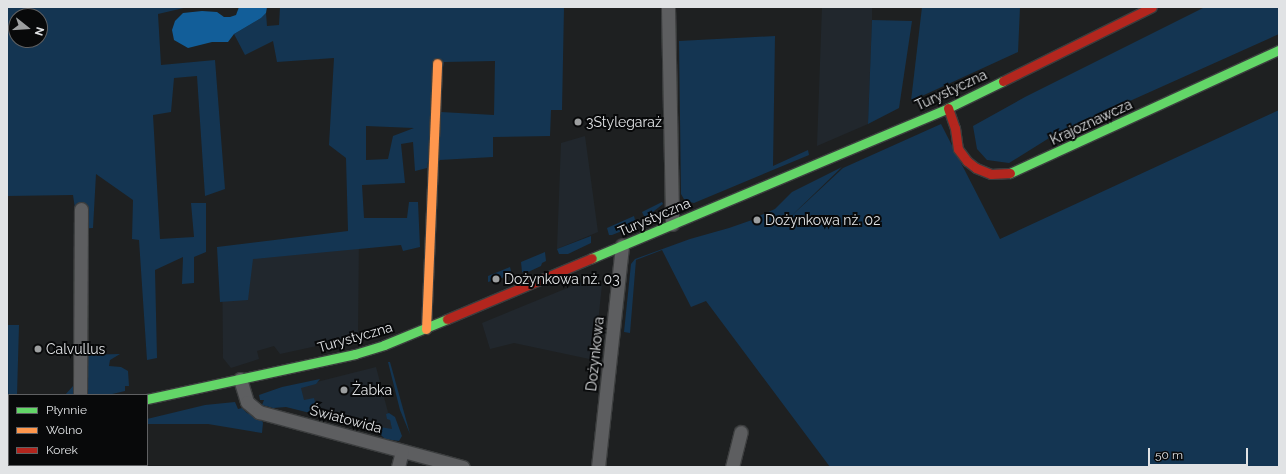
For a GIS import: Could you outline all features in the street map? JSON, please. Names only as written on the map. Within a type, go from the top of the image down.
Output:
[{"type":"main road","name":"Turystyczna","points":[[148,399],[355,354],[426,329],[948,108],[1152,7]]},
{"type":"main road","name":"Krajoznawcza","points":[[948,108],[955,128],[958,148],[967,162],[986,172],[996,174],[1010,173],[1279,50]]},
{"type":"main road","points":[[426,329],[437,63]]},
{"type":"street","points":[[668,7],[672,224]]},
{"type":"street","points":[[80,394],[81,209]]},
{"type":"street","name":"Dożynkowa","points":[[598,467],[622,245]]},
{"type":"street","name":"Światowida","points":[[240,379],[247,402],[259,412],[463,467]]},
{"type":"street","points":[[732,467],[741,432]]},
{"type":"street","points":[[398,467],[402,451]]},
{"type":"shaded area","points":[[7,7],[188,7],[158,14],[161,65],[215,60],[225,189],[205,196],[197,76],[174,78],[171,112],[153,115],[160,239],[194,237],[191,203],[206,203],[206,252],[194,257],[194,283],[182,284],[183,257],[155,270],[157,358],[147,360],[139,240],[132,239],[133,200],[96,174],[93,228],[78,229],[73,195],[7,196]]},
{"type":"shaded area","points":[[280,7],[564,7],[562,110],[551,110],[550,136],[493,137],[493,157],[439,160],[441,112],[494,115],[495,61],[444,62],[427,168],[415,171],[413,142],[401,144],[405,183],[362,185],[364,218],[407,218],[409,202],[418,202],[420,247],[403,251],[401,245],[253,259],[248,300],[220,302],[217,247],[348,231],[346,158],[329,145],[334,58],[277,62],[273,41],[245,55],[234,34],[261,18],[266,13],[267,26],[279,25]],"holes":[[[366,126],[414,128],[393,136],[388,159],[366,160]]]},
{"type":"shaded area","points":[[822,7],[872,7],[872,20],[868,124],[817,146]]},
{"type":"shaded area","points":[[922,7],[1020,7],[1018,52],[911,101]]},
{"type":"shaded area","points":[[1205,7],[1279,7],[1279,34],[1054,135],[1009,163],[987,160],[977,149],[973,126],[1025,97]]},
{"type":"shaded area","points":[[872,20],[912,21],[899,108],[868,124]]},
{"type":"shaded area","points":[[775,36],[773,166],[808,150],[809,155],[694,203],[685,201],[681,194],[679,41]]},
{"type":"shaded area","points":[[1279,110],[1279,467],[830,467],[706,301],[691,307],[662,250],[636,260],[630,333],[624,332],[631,264],[635,259],[690,239],[752,220],[753,223],[761,220],[759,216],[775,209],[792,192],[842,167],[786,221],[843,168],[941,124],[1000,239]]},
{"type":"shaded area","points":[[585,136],[598,232],[557,249],[561,143]]},
{"type":"shaded area","points":[[662,202],[663,204],[645,218],[642,212]]},
{"type":"shaded area","points":[[634,216],[636,224],[632,227],[609,235],[607,228]]},
{"type":"shaded area","points":[[359,235],[358,337],[280,354],[274,346],[257,351],[259,359],[231,368],[223,358],[222,247]]},
{"type":"shaded area","points":[[591,236],[591,243],[568,254],[559,254],[557,249]]},
{"type":"shaded area","points":[[545,252],[546,261],[542,263],[541,266],[526,273],[522,272],[521,262]]},
{"type":"shaded area","points":[[510,267],[512,275],[488,282],[488,276]]},
{"type":"shaded area","points":[[582,282],[602,285],[594,360],[514,343],[490,349],[482,323]]},
{"type":"shaded area","points":[[73,324],[76,325],[77,394],[66,394],[73,386]]},
{"type":"shaded area","points":[[7,325],[19,325],[17,394],[8,394],[7,413]]},
{"type":"shaded area","points":[[120,354],[110,360],[109,366],[121,367],[128,371],[129,386],[125,386],[125,391],[112,394],[83,394],[84,355]]},
{"type":"shaded area","points":[[388,362],[390,362],[410,434],[400,410]]},
{"type":"shaded area","points":[[376,367],[393,431],[261,396]]},
{"type":"shaded area","points":[[320,379],[316,384],[301,388],[304,400],[314,398],[318,415],[286,407],[273,408],[262,405],[264,400],[260,400],[259,395],[282,387]]},
{"type":"shaded area","points":[[235,402],[238,409],[242,408],[247,413],[261,418],[263,423],[262,433],[208,424],[148,424],[148,419],[205,405]]},
{"type":"shaded area","points":[[389,413],[395,417],[402,436],[399,441],[385,439],[380,434],[380,427],[392,429],[390,420],[387,419],[386,414]]},
{"type":"water","points":[[239,7],[267,7],[266,13],[261,18],[234,34],[228,42],[212,42],[188,48],[174,40],[172,30],[175,21],[183,13],[202,11],[217,12],[224,17],[230,17],[236,15]]},
{"type":"traffic: fast","points":[[1010,173],[1279,50]]},
{"type":"traffic: fast","points":[[592,258],[948,108],[1003,81]]},
{"type":"traffic: fast","points":[[148,399],[355,354],[384,345],[447,319]]},
{"type":"traffic: slow","points":[[426,329],[437,63]]},
{"type":"traffic: jam","points":[[1003,81],[1152,7]]},
{"type":"traffic: jam","points":[[948,108],[955,128],[958,149],[967,161],[976,168],[991,174],[1010,173]]},
{"type":"traffic: jam","points":[[447,319],[592,258]]},
{"type":"place","name":"3Stylegaraż","points":[[578,122]]},
{"type":"place","name":"Dożynkowa nż. 02","points":[[757,220]]},
{"type":"place","name":"Dożynkowa nż. 03","points":[[496,279]]},
{"type":"place","name":"Calvullus","points":[[38,349]]},
{"type":"place","name":"Żabka","points":[[344,390]]}]
